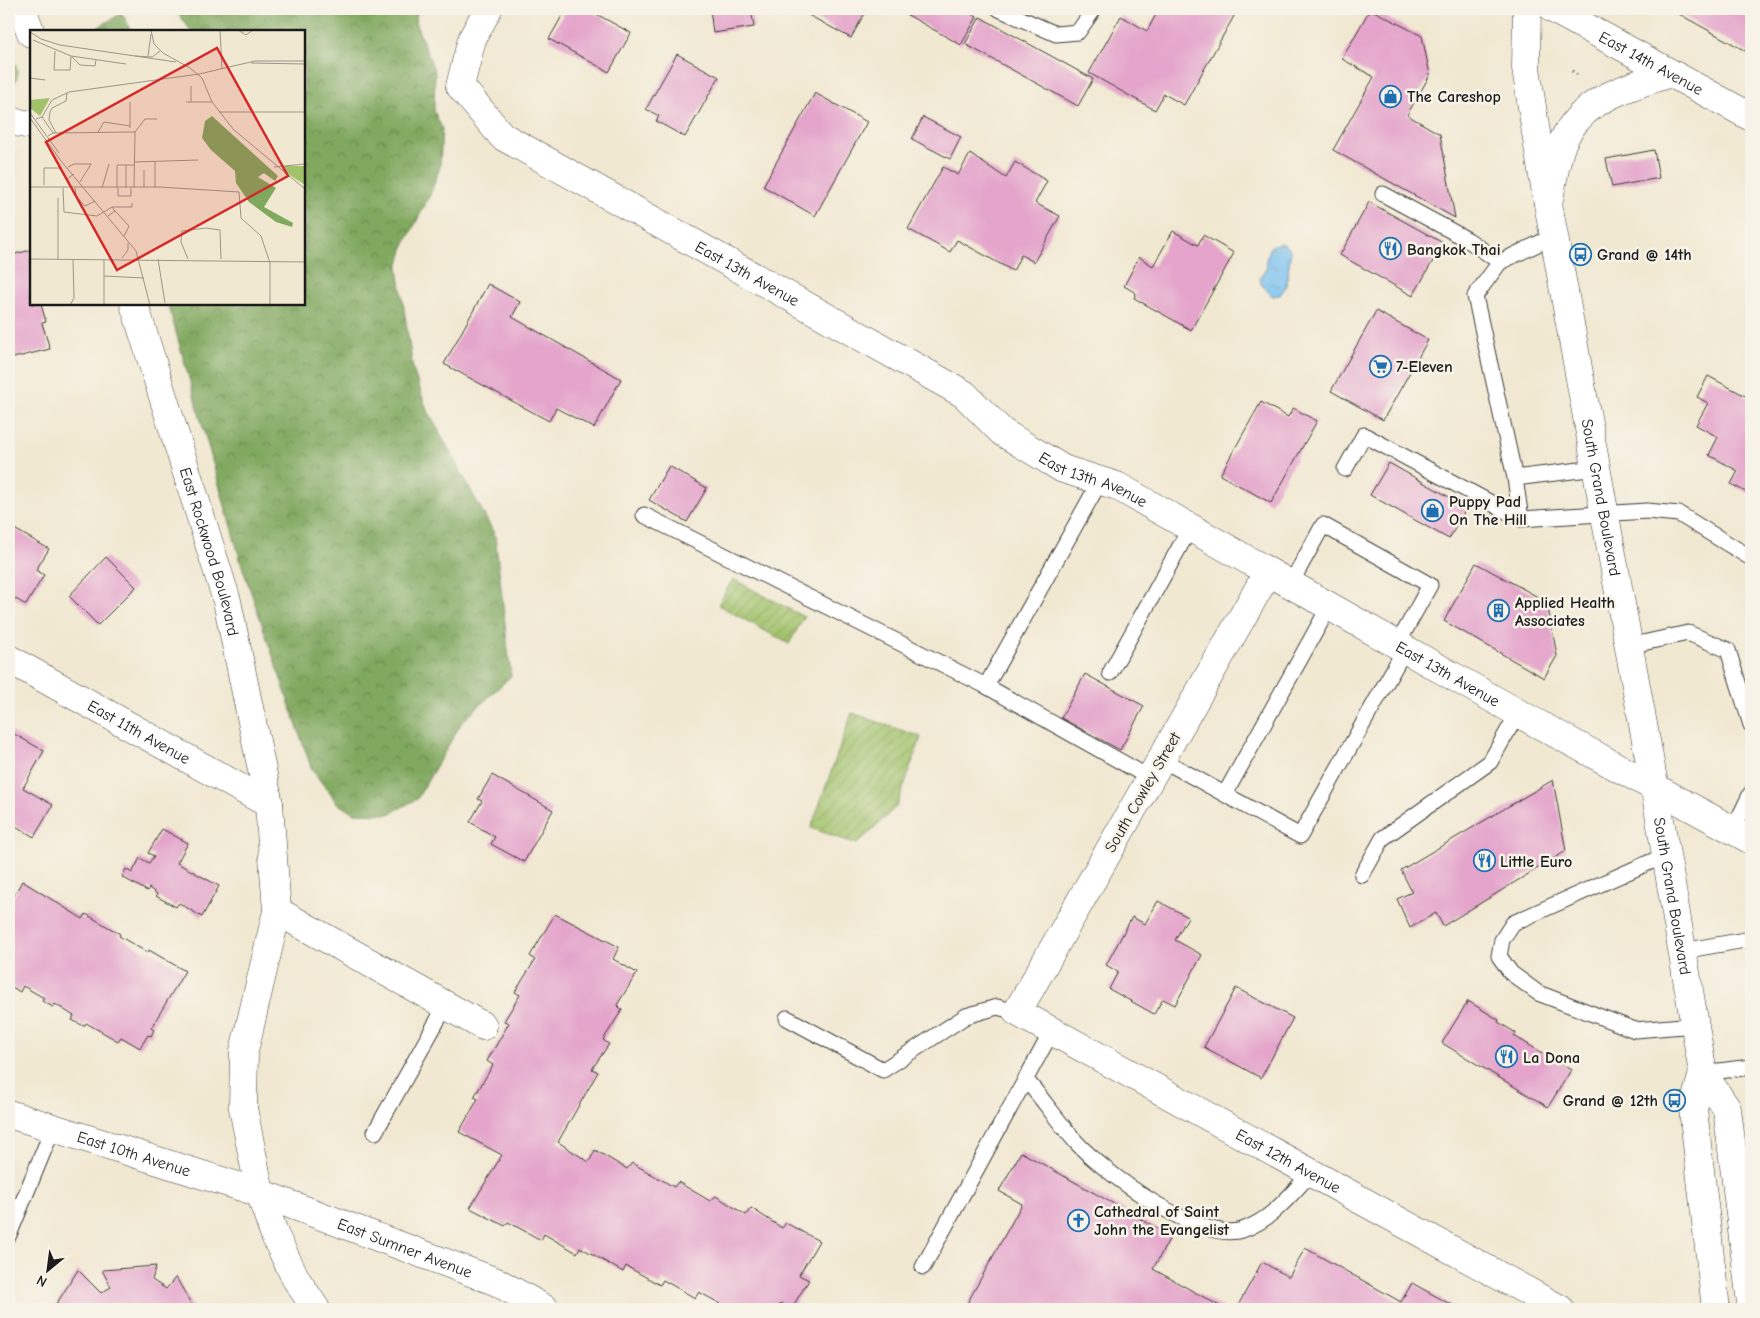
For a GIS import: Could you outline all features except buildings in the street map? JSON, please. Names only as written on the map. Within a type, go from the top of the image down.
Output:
[{"type":"street","points":[[22,9],[30,30]]},
{"type":"street","name":"East 13th Avenue","points":[[488,9],[472,39],[460,86],[502,136],[964,394],[1002,432],[1063,469],[1117,486],[1655,790],[1742,835]]},
{"type":"street","name":"South Grand Boulevard","points":[[1527,9],[1526,68],[1548,203],[1655,790],[1703,1073],[1727,1109],[1751,1303]]},
{"type":"street","name":"East 14th Avenue","points":[[1553,9],[1751,117]]},
{"type":"street","points":[[1548,203],[1564,139],[1580,114],[1604,97],[1670,73]]},
{"type":"street","points":[[9,122],[30,125]]},
{"type":"street","name":"East Rockwood Boulevard","points":[[134,305],[227,601],[269,804],[277,911],[244,1052],[242,1079],[250,1148],[260,1193]]},
{"type":"street","name":"South Cowley Street","points":[[1017,1012],[1156,768],[1279,579]]},
{"type":"street","name":"East 11th Avenue","points":[[9,659],[269,804]]},
{"type":"street","points":[[277,911],[483,1026]]},
{"type":"street","name":"East 12th Avenue","points":[[1017,1012],[1560,1309]]},
{"type":"street","name":"South Grand Boulevard","points":[[1703,1073],[1693,1109],[1716,1309]]},
{"type":"street","name":"East 10th Avenue","points":[[9,1114],[260,1193]]},
{"type":"street","points":[[260,1193],[276,1236],[292,1270],[316,1309]]},
{"type":"street","name":"East Sumner Avenue","points":[[260,1193],[497,1282],[545,1309]]},
{"type":"lane","points":[[999,9],[1056,34],[1078,32],[1094,9]]},
{"type":"lane","points":[[1384,194],[1468,240],[1500,262]]},
{"type":"lane","points":[[1521,519],[1515,478],[1476,296],[1500,262],[1554,236]]},
{"type":"lane","points":[[1344,469],[1364,435],[1521,519],[1647,511],[1679,514],[1751,558]]},
{"type":"lane","points":[[1515,478],[1596,468]]},
{"type":"lane","points":[[986,686],[1100,481]]},
{"type":"lane","points":[[644,515],[986,686],[1156,768],[1225,794],[1300,836],[1401,647],[1430,586],[1323,525],[1279,579]]},
{"type":"lane","points":[[1110,672],[1190,528]]},
{"type":"lane","points":[[1225,794],[1329,607]]},
{"type":"lane","points":[[1628,646],[1688,633],[1728,650],[1751,725]]},
{"type":"lane","points":[[1362,875],[1383,838],[1490,762],[1518,713]]},
{"type":"lane","points":[[1742,835],[1751,793]]},
{"type":"lane","points":[[1666,855],[1513,923],[1502,940],[1499,956],[1512,973],[1538,993],[1635,1030],[1695,1024]]},
{"type":"lane","points":[[1682,951],[1751,939]]},
{"type":"lane","points":[[375,1132],[446,1005]]},
{"type":"lane","points":[[787,1018],[882,1070],[966,1016],[996,1007],[1017,1012]]},
{"type":"lane","points":[[922,1267],[1052,1031]]},
{"type":"lane","points":[[1703,1073],[1751,1067]]},
{"type":"lane","points":[[1026,1080],[1076,1142],[1113,1177],[1186,1220],[1216,1232],[1240,1231],[1266,1220],[1311,1173]]},
{"type":"lane","points":[[9,1235],[52,1128]]},
{"type":"green space","points":[[175,9],[418,9],[415,22],[435,72],[434,111],[442,128],[440,167],[430,195],[404,246],[398,268],[413,369],[426,407],[495,535],[511,676],[462,722],[417,799],[389,814],[355,813],[338,804],[312,770],[242,566],[168,305],[305,305],[305,30],[190,30]]},
{"type":"green space","points":[[122,13],[130,30],[94,30]]},
{"type":"green space","points":[[9,51],[16,65],[17,75],[14,83],[9,87]]},
{"type":"green space","points":[[733,579],[804,617],[789,644],[718,605]]},
{"type":"green space","points":[[852,713],[921,737],[897,806],[857,844],[811,828]]},
{"type":"water","points":[[1280,243],[1286,245],[1291,251],[1286,286],[1280,295],[1272,296],[1261,284],[1260,277],[1267,267],[1266,260],[1271,246]]},
{"type":"place","name":"The Careshop","points":[[1391,96]]},
{"type":"place","name":"Bangkok Thai","points":[[1391,249]]},
{"type":"place","name":"Grand @ 14th","points":[[1581,254]]},
{"type":"place","name":"7-Eleven","points":[[1380,366]]},
{"type":"place","name":"Puppy Pad On The Hill","points":[[1433,510]]},
{"type":"place","name":"Applied Health Associates","points":[[1499,611]]},
{"type":"place","name":"Little Euro","points":[[1484,861]]},
{"type":"place","name":"La Dona","points":[[1507,1057]]},
{"type":"place","name":"Grand @ 12th","points":[[1674,1100]]},
{"type":"place","name":"Cathedral of Saint John the Evangelist","points":[[1078,1220]]}]
